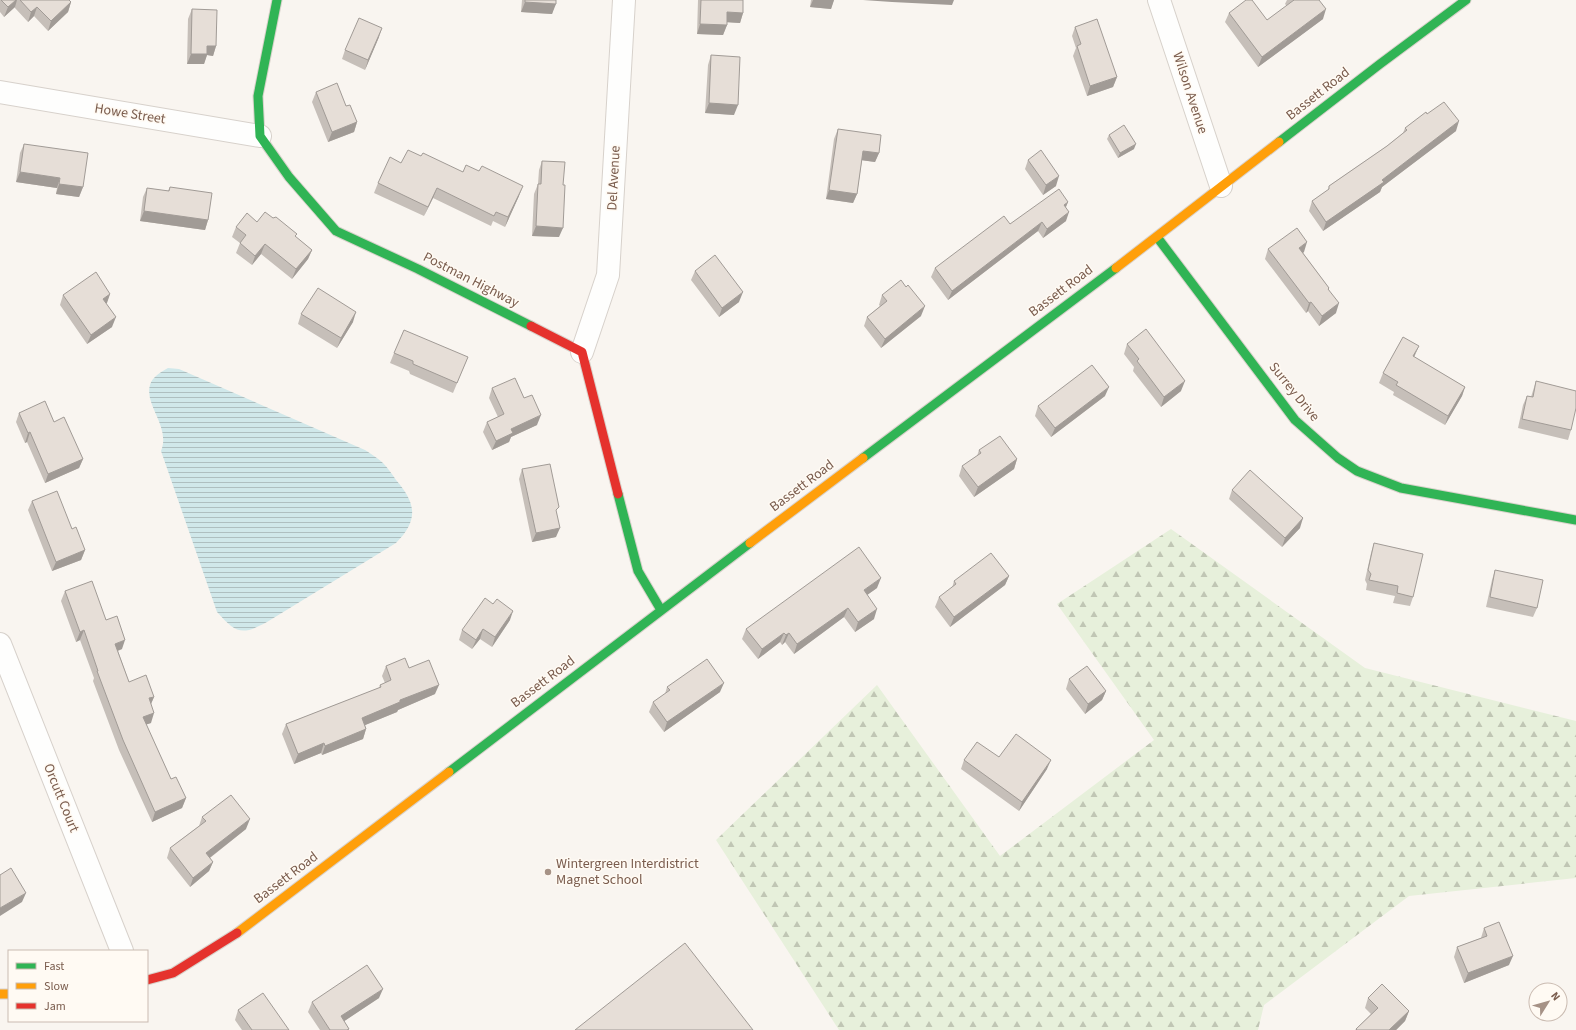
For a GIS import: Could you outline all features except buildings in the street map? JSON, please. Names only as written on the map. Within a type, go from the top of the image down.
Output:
[{"type":"street","points":[[260,136],[258,96],[277,0]]},
{"type":"street","name":"Del Avenue","points":[[582,352],[608,275],[624,0]]},
{"type":"street","name":"Wilson Avenue","points":[[1159,0],[1221,186]]},
{"type":"street","name":"Bassett Road","points":[[148,980],[173,973],[243,929],[661,610],[1157,237],[1221,186],[1466,0]]},
{"type":"street","name":"Howe Street","points":[[0,92],[260,136]]},
{"type":"street","name":"Postman Highway","points":[[260,136],[289,177],[336,231],[418,269],[582,352]]},
{"type":"street","name":"Surrey Drive","points":[[1157,237],[1295,420],[1338,458],[1364,474],[1401,488],[1576,520]]},
{"type":"street","points":[[582,352],[638,571],[661,610]]},
{"type":"street","name":"Orcutt Court","points":[[0,644],[122,950]]},
{"type":"green space","points":[[1171,529],[1365,668],[1576,721],[1576,878],[1409,896],[1264,1005],[1258,1030],[839,1030],[716,840],[877,685],[1000,856],[1154,740],[1057,604]]},
{"type":"water","points":[[168,368],[179,369],[365,450],[387,467],[408,496],[412,512],[409,527],[396,543],[267,622],[245,631],[234,628],[217,612],[161,451],[163,433],[149,393],[151,382],[157,375]]},
{"type":"traffic: fast","points":[[277,0],[258,96],[260,136],[289,177],[336,231],[418,269],[531,326]]},
{"type":"traffic: fast","points":[[1279,142],[1466,0]]},
{"type":"traffic: fast","points":[[1157,237],[1295,420],[1338,458],[1357,471],[1401,488],[1576,520]]},
{"type":"traffic: fast","points":[[863,458],[1116,268]]},
{"type":"traffic: fast","points":[[618,494],[638,571],[661,610]]},
{"type":"traffic: fast","points":[[449,772],[750,543]]},
{"type":"traffic: slow","points":[[1116,268],[1279,142]]},
{"type":"traffic: slow","points":[[750,543],[863,458]]},
{"type":"traffic: slow","points":[[237,933],[449,772]]},
{"type":"traffic: slow","points":[[0,994],[8,994]]},
{"type":"traffic: jam","points":[[531,326],[582,352],[618,494]]},
{"type":"traffic: jam","points":[[148,980],[173,973],[237,933]]},
{"type":"place","name":"Wintergreen Interdistrict Magnet School","points":[[548,872]]}]
